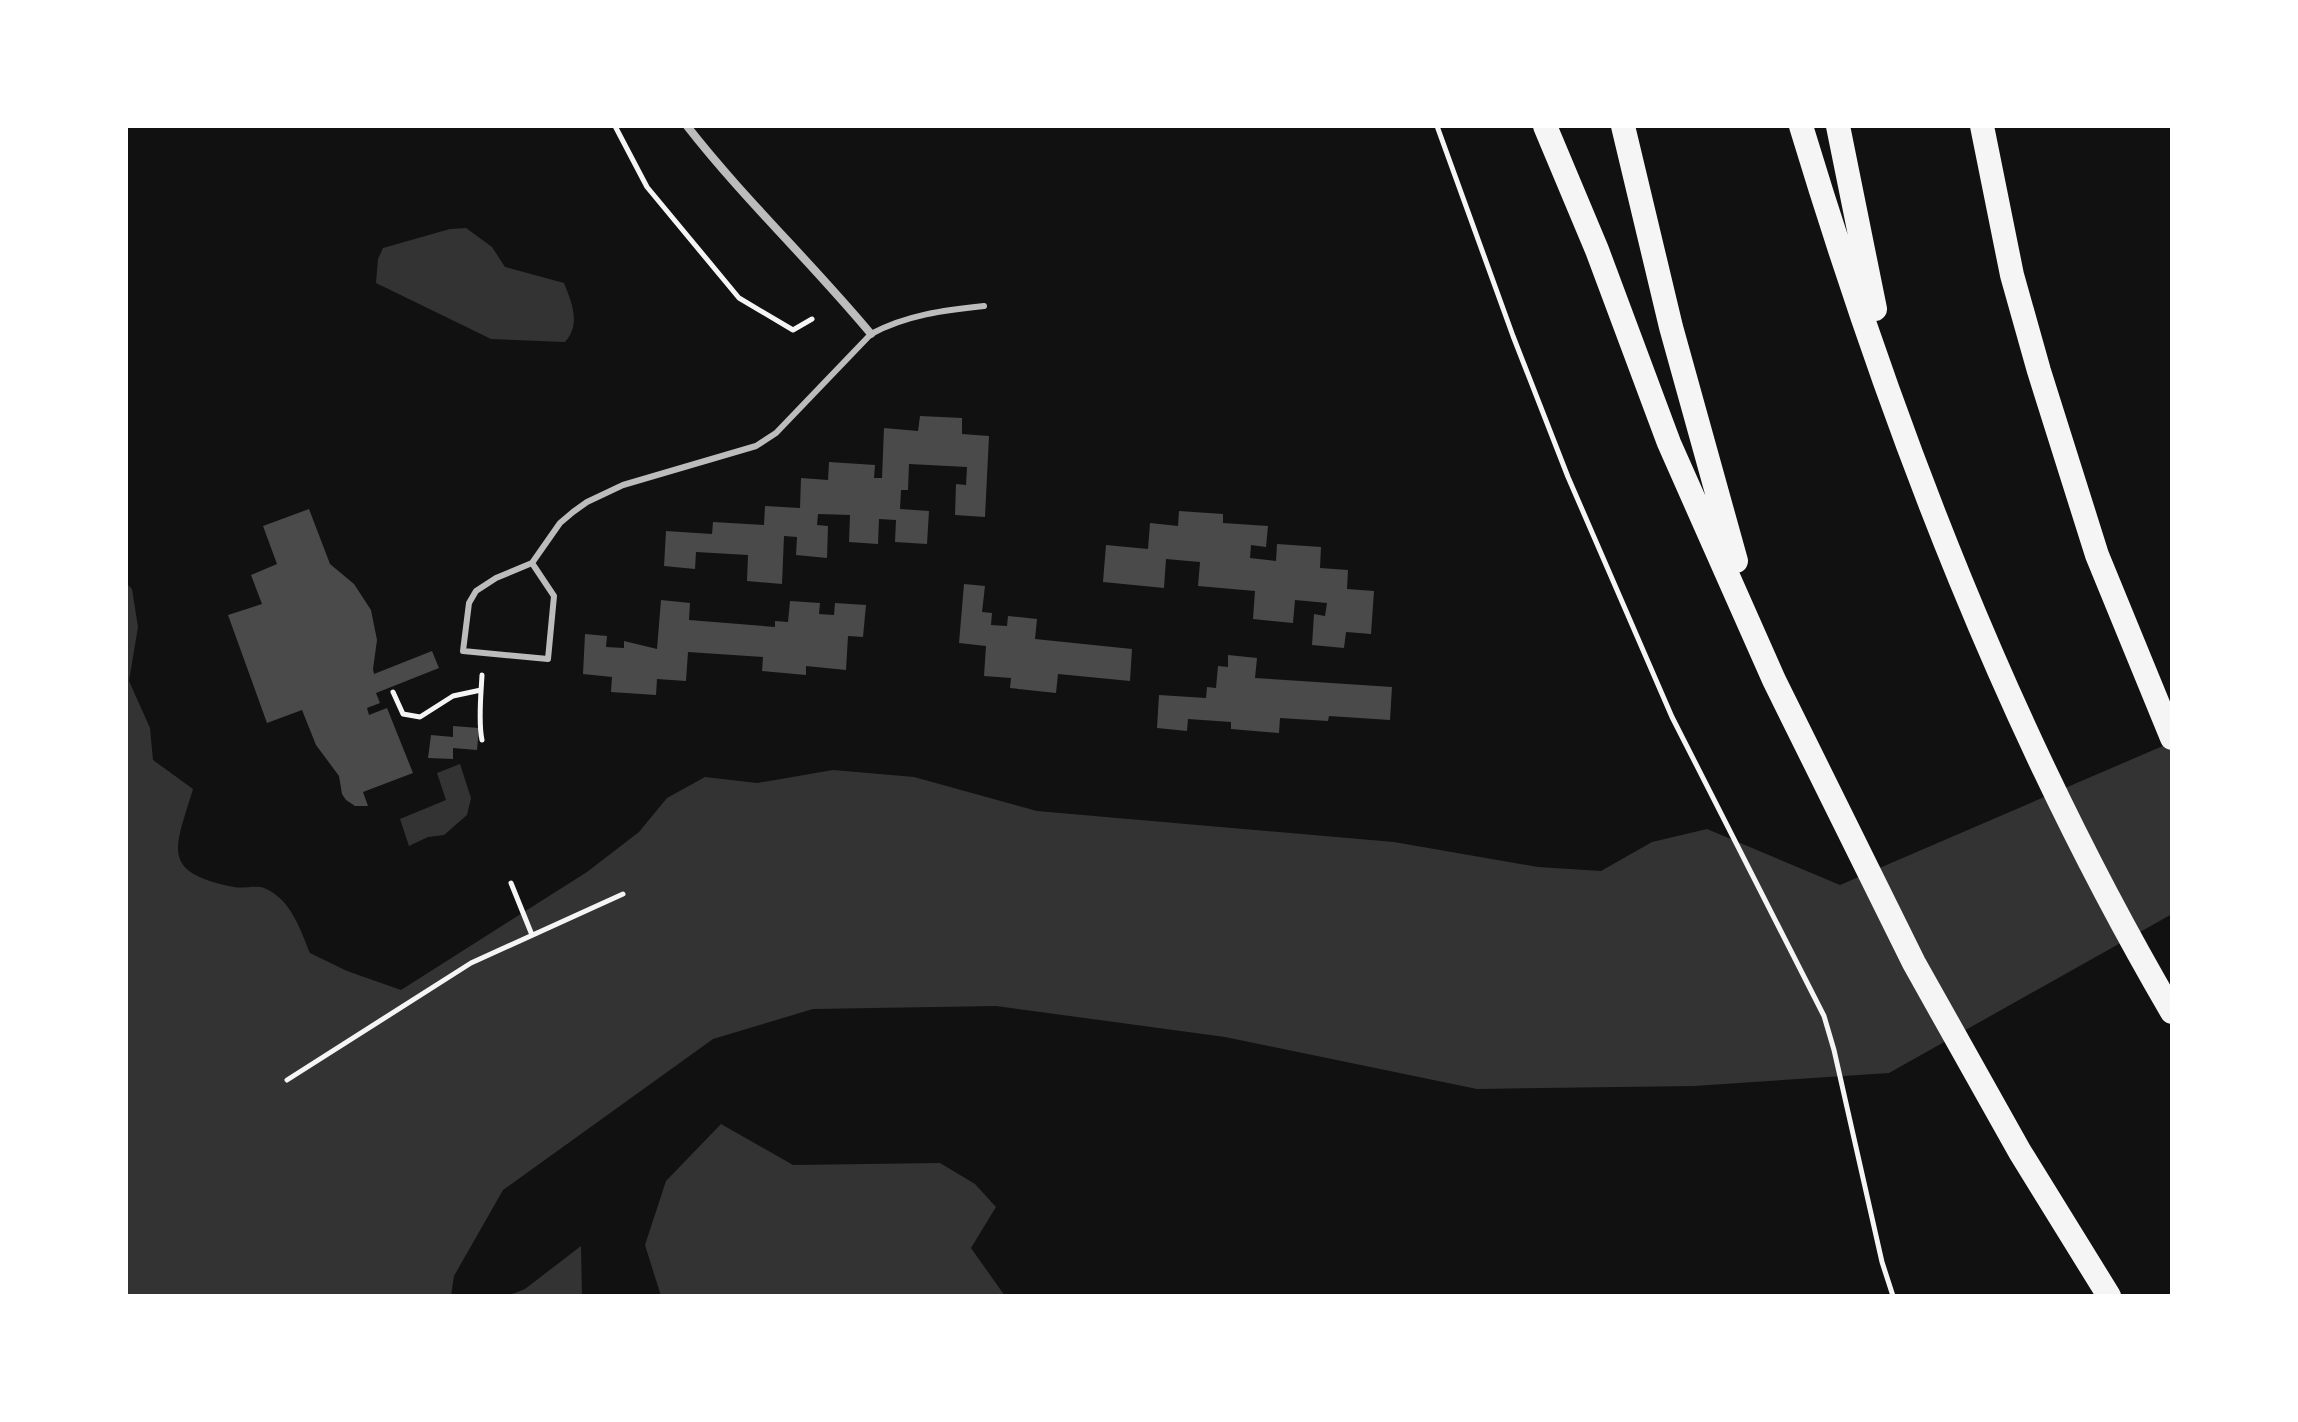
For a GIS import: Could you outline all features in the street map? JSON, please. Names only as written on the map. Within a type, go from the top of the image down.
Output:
[{"type":"highway","points":[[1545,126],[1597,250],[1669,443],[1774,680],[1914,963],[2020,1152],[2109,1296]]},
{"type":"highway","points":[[1559,126],[1597,250]]},
{"type":"highway","points":[[1623,126],[1671,327],[1718,502],[1774,680]]},
{"type":"highway","points":[[1801,126],[1827,212],[1940,532],[2040,759],[2172,1012]]},
{"type":"highway","points":[[1838,126],[1903,432]]},
{"type":"highway","points":[[1982,126],[2012,275],[2043,385],[2097,555],[2172,738]]},
{"type":"street","points":[[687,126],[871,334]]},
{"type":"lane","points":[[532,563],[554,596],[548,659],[463,651],[469,603],[476,591],[496,578],[532,563],[560,523],[587,502],[643,478],[756,446],[776,433],[871,334],[908,318],[984,306]]},
{"type":"path","points":[[615,126],[647,187],[739,298],[793,330],[812,319]]},
{"type":"path","points":[[1437,126],[1513,336],[1604,562],[1672,717],[1824,1016],[1882,1262],[1893,1296]]},
{"type":"path","points":[[482,675],[479,726],[482,740]]},
{"type":"path","points":[[393,692],[403,714],[420,717],[453,696],[481,690]]},
{"type":"path","points":[[511,883],[532,935]]},
{"type":"path","points":[[287,1080],[471,963],[623,894]]},
{"type":"shaded area","points":[[466,228],[492,247],[505,267],[564,283],[574,321],[565,342],[491,339],[376,283],[378,259],[383,248],[450,229]]},
{"type":"shaded area","points":[[126,583],[132,589],[138,627],[129,681],[150,728],[153,760],[193,789],[178,842],[183,865],[193,874],[210,881],[238,887],[261,887],[273,893],[288,907],[310,953],[347,971],[401,990],[587,872],[639,832],[667,798],[705,777],[757,783],[833,770],[914,777],[1037,811],[1394,842],[1538,867],[1601,871],[1652,842],[1707,829],[1840,885],[2172,742],[2172,914],[1889,1073],[1694,1086],[1477,1089],[1225,1037],[996,1006],[813,1009],[713,1039],[503,1190],[454,1276],[451,1296],[126,1296]]},
{"type":"shaded area","points":[[460,764],[471,798],[467,815],[444,835],[428,837],[409,846],[400,819],[446,800],[437,773]]},
{"type":"shaded area","points":[[721,1124],[793,1165],[940,1163],[975,1184],[996,1207],[971,1248],[1005,1296],[661,1296],[645,1245],[666,1181]]},
{"type":"shaded area","points":[[581,1246],[582,1296],[507,1296],[525,1289]]},
{"type":"building","points":[[920,416],[962,418],[962,434],[989,436],[985,517],[955,515],[956,484],[966,485],[967,467],[909,464],[908,490],[901,490],[900,509],[929,511],[927,544],[895,542],[896,520],[879,519],[878,544],[849,542],[850,515],[818,514],[817,525],[828,526],[827,558],[796,555],[797,537],[784,536],[782,584],[747,581],[748,555],[696,552],[695,569],[664,566],[666,531],[712,534],[713,522],[764,525],[765,506],[800,508],[801,478],[828,480],[829,462],[875,465],[874,478],[882,478],[884,428],[918,431]]},
{"type":"building","points":[[309,509],[330,564],[354,584],[371,610],[377,640],[374,674],[432,651],[439,668],[376,693],[380,703],[367,708],[369,715],[387,708],[413,773],[363,792],[368,806],[355,806],[346,800],[339,776],[316,745],[302,710],[267,723],[228,615],[262,604],[251,575],[277,564],[263,526]]},
{"type":"building","points":[[1179,511],[1223,514],[1223,523],[1268,526],[1266,547],[1251,545],[1250,558],[1276,561],[1277,544],[1321,547],[1320,568],[1348,570],[1347,589],[1374,591],[1371,634],[1346,632],[1344,648],[1312,645],[1314,614],[1325,616],[1327,603],[1295,600],[1293,623],[1253,619],[1255,591],[1198,586],[1200,562],[1166,559],[1164,588],[1103,582],[1106,545],[1148,549],[1150,523],[1178,526]]},
{"type":"building","points":[[964,584],[985,586],[982,612],[992,613],[991,625],[1007,626],[1008,616],[1037,619],[1035,639],[1132,649],[1130,681],[1058,674],[1056,693],[1010,688],[1011,678],[984,676],[986,646],[959,643]]},
{"type":"building","points":[[661,600],[690,603],[689,620],[775,627],[775,621],[788,622],[790,601],[820,603],[819,614],[834,615],[835,603],[866,605],[863,637],[848,636],[846,670],[806,666],[806,675],[762,671],[763,657],[688,652],[686,681],[657,679],[656,695],[611,692],[612,677],[583,674],[585,634],[607,636],[606,647],[624,648],[624,641],[657,649]]},
{"type":"building","points":[[1228,655],[1257,658],[1255,678],[1392,687],[1390,720],[1329,716],[1328,721],[1280,718],[1279,733],[1231,729],[1231,722],[1188,719],[1187,731],[1157,728],[1159,695],[1206,698],[1207,687],[1216,688],[1218,666],[1228,667]]},
{"type":"building","points":[[453,726],[479,728],[477,750],[453,748],[453,759],[428,758],[431,735],[453,737]]}]
